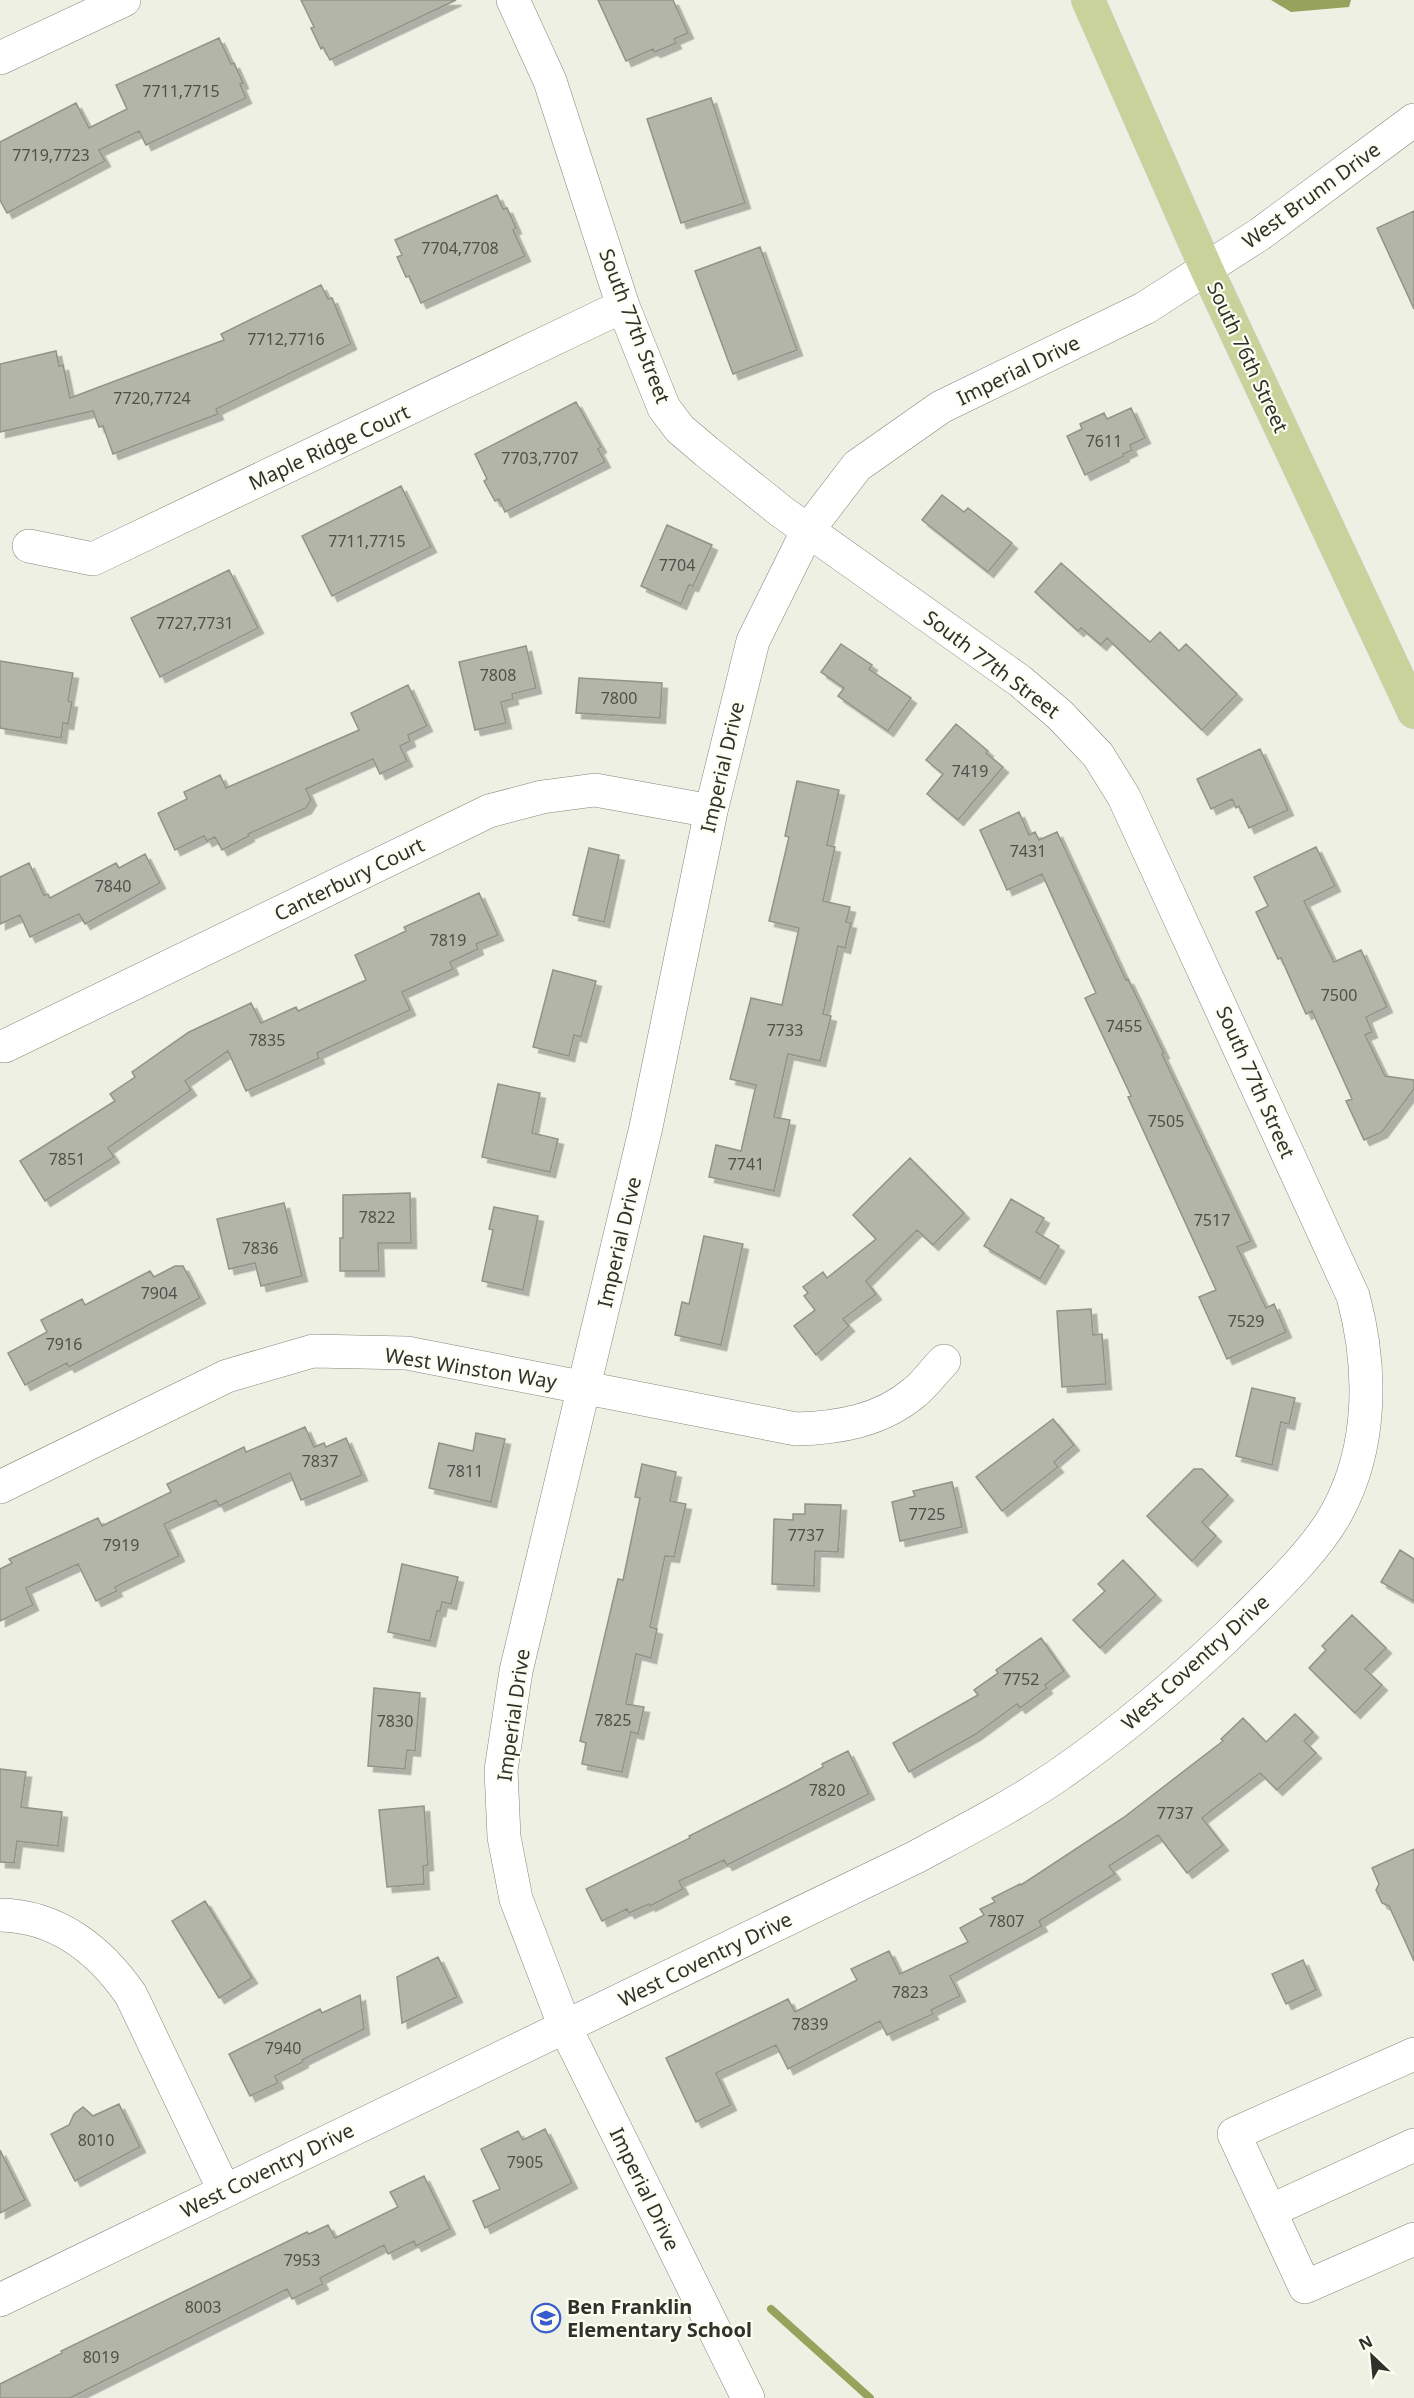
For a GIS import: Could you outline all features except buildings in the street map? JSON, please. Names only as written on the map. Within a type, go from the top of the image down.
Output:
[{"type":"main road","name":"South 76th Street","points":[[1088,0],[1207,270],[1414,712]]},
{"type":"street","points":[[0,58],[124,0]]},
{"type":"street","name":"South 77th Street","points":[[513,0],[550,81],[623,306],[664,408],[680,429],[782,512],[1020,681],[1060,715],[1098,755],[1124,797],[1353,1296],[1365,1351],[1368,1388],[1359,1452],[1337,1512]]},
{"type":"street","name":"West Brunn Drive","points":[[1207,270],[1260,234],[1414,120]]},
{"type":"street","name":"Imperial Drive","points":[[748,2398],[565,2027],[516,1899],[504,1837],[501,1770],[516,1671],[646,1127],[711,811],[753,641],[808,530],[857,466],[941,407],[1145,308],[1207,270]]},
{"type":"street","name":"Maple Ridge Court","points":[[29,546],[93,559],[623,306]]},
{"type":"street","name":"Canterbury Court","points":[[5,1046],[489,811],[542,797],[595,790],[711,811]]},
{"type":"street","name":"West Winston Way","points":[[0,1487],[227,1376],[313,1351],[407,1353],[796,1430],[826,1429],[882,1413],[915,1393],[944,1361]]},
{"type":"street","name":"West Coventry Drive","points":[[0,2300],[916,1857],[992,1816],[1057,1776],[1131,1721],[1199,1664],[1272,1593],[1319,1538],[1337,1512]]},
{"type":"street","points":[[0,1915],[31,1920],[55,1928],[96,1952],[116,1972],[131,1995],[224,2190]]},
{"type":"street","points":[[1414,2054],[1234,2134],[1305,2287],[1414,2239]]},
{"type":"street","points":[[1270,2211],[1414,2145]]},
{"type":"shaded area","points":[[1271,0],[1351,0],[1349,7],[1291,12]]},
{"type":"waterway","points":[[771,2309],[870,2398]]},
{"type":"place","name":"Ben Franklin Elementary School","points":[[546,2318]]}]
